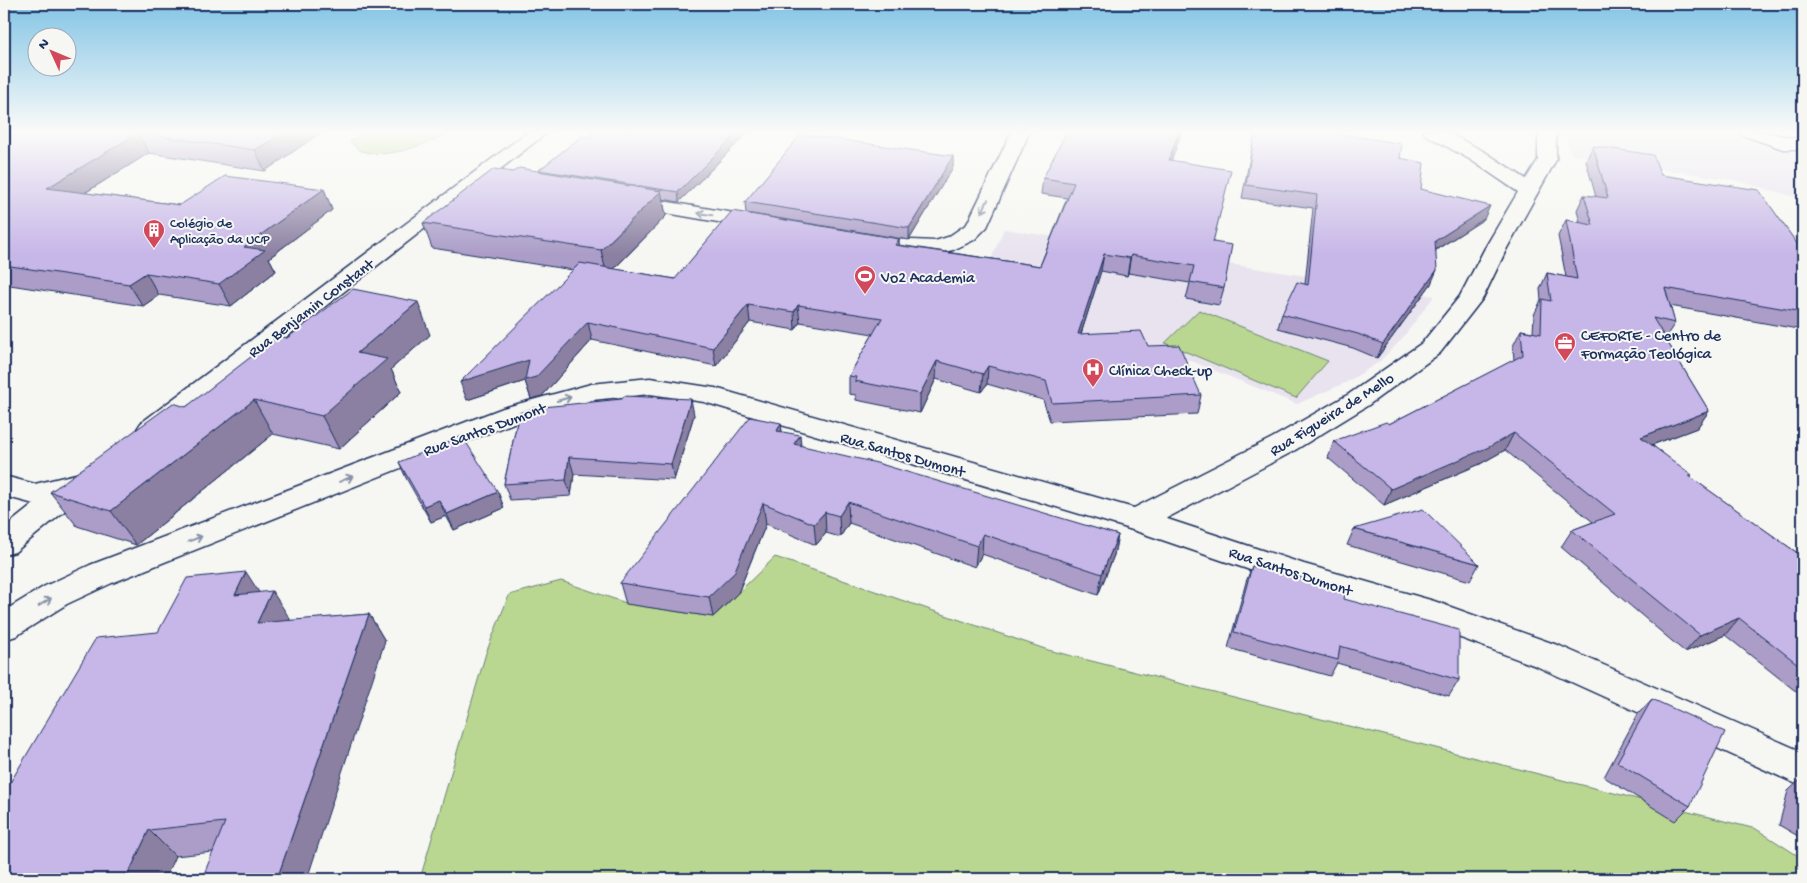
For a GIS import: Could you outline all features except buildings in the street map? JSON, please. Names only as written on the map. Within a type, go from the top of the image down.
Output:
[{"type":"street","name":"Rua Benjamin Constant","points":[[135,441],[487,172]]},
{"type":"street","points":[[868,242],[917,250],[935,249],[953,244],[976,227],[1002,172]]},
{"type":"street","points":[[1502,172],[1530,191]]},
{"type":"street","name":"Rua Figueira de Mello","points":[[1137,520],[1282,445],[1358,400],[1431,348],[1471,298],[1496,248],[1541,172]]},
{"type":"street","points":[[481,177],[510,182]]},
{"type":"street","points":[[607,198],[781,227]]},
{"type":"street","name":"Rua Santos Dumont","points":[[4,627],[56,595],[101,574],[512,414],[591,392],[650,386],[706,394],[1137,520],[1302,575],[1422,610],[1548,656],[1742,740],[1803,770]]},
{"type":"street","points":[[4,544],[37,505],[88,477]]},
{"type":"street","points":[[4,486],[37,505]]},
{"type":"shaded area","points":[[1683,172],[1803,172],[1803,199],[1734,180]]},
{"type":"shaded area","points":[[1004,229],[1434,296],[1401,340],[1379,362],[1347,382],[1297,404],[1174,354],[967,316]]},
{"type":"green space","points":[[1199,310],[1328,361],[1296,398],[1165,343]]},
{"type":"green space","points":[[775,557],[1048,650],[1756,829],[1803,859],[1803,879],[420,879],[486,653],[509,595],[561,581],[629,604],[713,617]]},
{"type":"place","name":"Colégio de Aplicação da UCP","points":[[154,249]]},
{"type":"place","name":"Vo2 Academia","points":[[865,295]]},
{"type":"place","name":"CEFORTE - Centro de Formação Teológica","points":[[1565,362]]},
{"type":"place","name":"Clínica Check-up","points":[[1093,388]]}]
